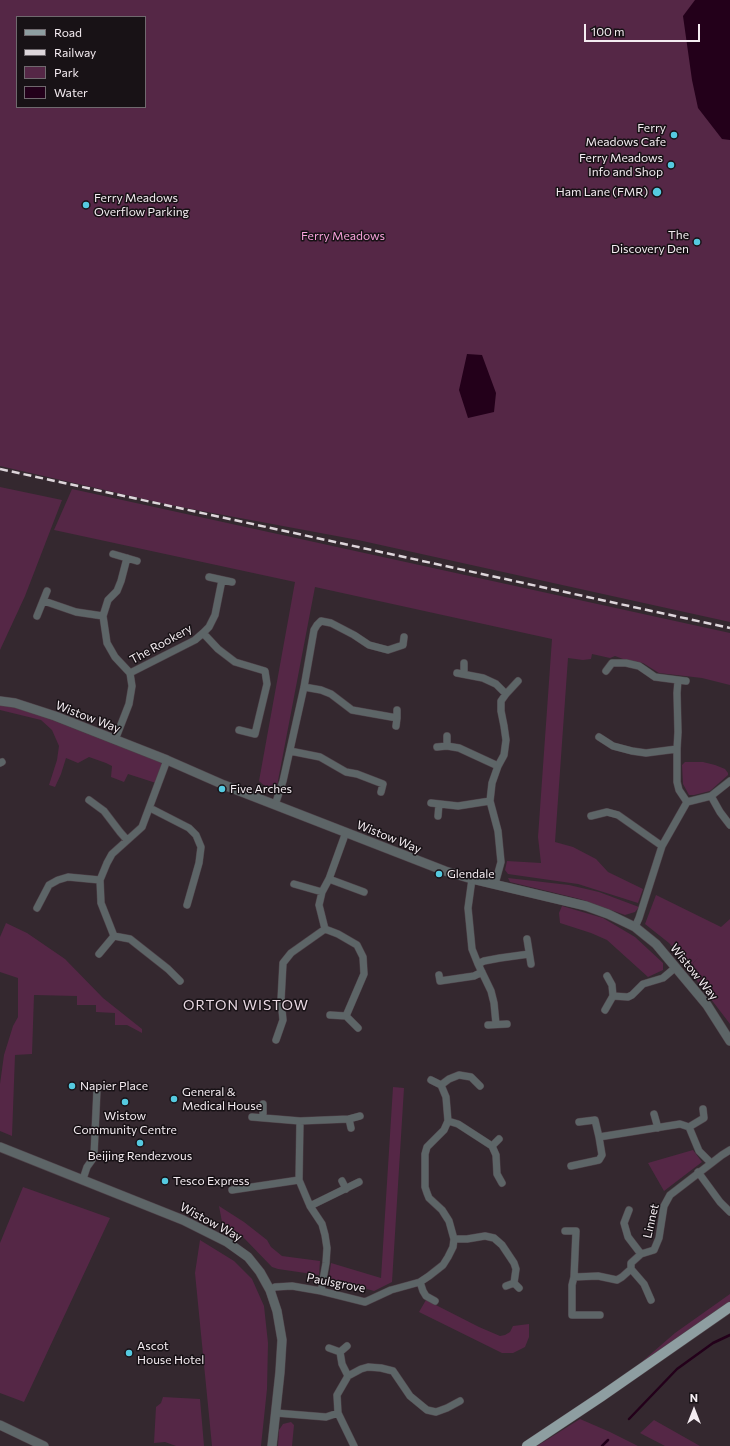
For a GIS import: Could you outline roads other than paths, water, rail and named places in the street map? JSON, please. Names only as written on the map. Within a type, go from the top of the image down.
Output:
[{"type":"main road","points":[[527,1446],[730,1307]]},
{"type":"street","points":[[112,554],[136,561]]},
{"type":"street","name":"The Rookery","points":[[115,740],[129,704],[132,686],[130,673],[115,657],[107,643],[103,616],[108,600],[116,591],[121,581],[127,558]]},
{"type":"street","points":[[209,577],[232,582]]},
{"type":"street","name":"The Rookery","points":[[130,673],[195,640],[209,627],[215,614],[222,580]]},
{"type":"street","points":[[37,616],[47,591]]},
{"type":"street","points":[[44,601],[76,612],[103,616]]},
{"type":"street","points":[[275,805],[283,781],[290,751],[304,687],[314,630],[321,621],[331,623],[369,645],[388,650],[405,647],[404,637]]},
{"type":"street","name":"The Rookery","points":[[203,633],[218,649],[235,662],[265,671],[267,684],[255,734],[239,730]]},
{"type":"street","points":[[464,663],[460,674],[483,678],[496,684],[506,694]]},
{"type":"street","points":[[606,671],[612,663],[626,663],[639,666],[655,677],[686,681]]},
{"type":"street","points":[[678,680],[677,782],[679,790],[687,802]]},
{"type":"street","points":[[495,884],[501,862],[498,831],[490,801],[492,783],[504,754],[506,740],[501,711],[502,701],[506,694],[518,681]]},
{"type":"street","points":[[304,687],[321,690],[331,694],[352,710],[396,722],[397,710]]},
{"type":"street","name":"Wistow Way","points":[[0,701],[15,703],[55,716],[168,760],[224,785],[445,871],[472,879],[586,906],[608,914],[635,927],[656,944],[706,1005],[730,1041]]},
{"type":"street","points":[[447,746],[448,736]]},
{"type":"street","points":[[599,737],[613,746],[632,751],[646,753],[677,750]]},
{"type":"street","points":[[438,747],[447,746],[469,752],[498,766]]},
{"type":"street","points":[[290,751],[320,757],[346,772],[383,780],[381,792]]},
{"type":"street","points":[[114,936],[101,903],[100,880],[112,854],[142,827],[168,760]]},
{"type":"street","points":[[635,927],[662,846],[687,802],[711,796],[730,781]]},
{"type":"street","points":[[711,796],[720,812],[730,825]]},
{"type":"street","points":[[89,800],[104,811],[128,840]]},
{"type":"street","points":[[438,816],[435,804],[458,806],[490,801]]},
{"type":"street","points":[[150,808],[189,828],[196,835],[201,847],[199,863],[187,905]]},
{"type":"street","points":[[591,816],[607,812],[618,815],[662,846]]},
{"type":"street","points":[[325,929],[319,905],[322,892],[329,879],[346,832]]},
{"type":"street","points":[[37,908],[49,885],[58,880],[68,877],[100,880]]},
{"type":"street","points":[[329,879],[364,892]]},
{"type":"street","points":[[472,879],[468,908],[472,949],[491,991],[496,1024]]},
{"type":"street","points":[[294,884],[322,892]]},
{"type":"street","points":[[325,929],[338,934],[357,945],[363,957],[364,974],[346,1016]]},
{"type":"street","points":[[276,1040],[283,1020],[281,1000],[284,963],[291,953],[325,929]]},
{"type":"street","points":[[99,954],[114,936]]},
{"type":"street","points":[[114,936],[130,940],[168,969],[180,981]]},
{"type":"street","points":[[527,939],[531,964]]},
{"type":"street","points":[[478,964],[484,961],[529,954]]},
{"type":"street","points":[[613,996],[628,997],[643,984],[663,978],[676,967]]},
{"type":"street","points":[[439,975],[440,981],[474,976],[482,972]]},
{"type":"street","points":[[605,1010],[613,996],[612,985],[607,976]]},
{"type":"street","points":[[330,1014],[346,1016],[358,1028]]},
{"type":"street","points":[[488,1025],[507,1024]]},
{"type":"street","points":[[441,1085],[449,1079],[459,1075],[471,1077],[480,1086]]},
{"type":"street","points":[[431,1080],[441,1085],[446,1096],[448,1121],[444,1130],[427,1146],[425,1154],[425,1187],[429,1198],[442,1210],[449,1221],[454,1239],[485,1236],[494,1238],[502,1245],[514,1263],[516,1269],[516,1285],[506,1286]]},
{"type":"street","points":[[83,1179],[94,1154],[97,1089]]},
{"type":"street","points":[[263,1104],[263,1117]]},
{"type":"street","points":[[689,1127],[704,1118],[703,1109]]},
{"type":"street","points":[[654,1114],[658,1128]]},
{"type":"street","points":[[252,1117],[300,1121],[349,1119],[360,1116]]},
{"type":"street","points":[[570,1166],[599,1160],[602,1155],[597,1118],[579,1122]]},
{"type":"street","points":[[349,1119],[351,1128]]},
{"type":"street","points":[[300,1121],[299,1180],[310,1206],[322,1224],[327,1248],[321,1291]]},
{"type":"street","points":[[448,1121],[458,1124],[492,1146],[496,1155],[494,1175],[502,1183]]},
{"type":"street","points":[[599,1137],[680,1124],[689,1127],[699,1151],[711,1163]]},
{"type":"street","points":[[492,1146],[499,1139]]},
{"type":"street","name":"Wistow Way","points":[[0,1147],[183,1220],[227,1242],[248,1257],[260,1272],[270,1290],[277,1311],[282,1340],[272,1446]]},
{"type":"street","name":"Linnet","points":[[574,1277],[598,1276],[617,1280],[622,1277],[631,1269],[631,1263],[641,1254],[654,1250],[659,1238],[664,1206],[670,1195],[698,1172],[730,1150]]},
{"type":"street","points":[[698,1172],[720,1202],[730,1212]]},
{"type":"street","points":[[248,1179],[249,1187]]},
{"type":"street","points":[[232,1190],[299,1180]]},
{"type":"street","points":[[342,1180],[346,1189]]},
{"type":"street","points":[[310,1206],[359,1182]]},
{"type":"street","name":"Linnet","points":[[628,1210],[624,1223],[628,1237],[641,1254]]},
{"type":"street","points":[[565,1231],[576,1231],[574,1277],[572,1285],[572,1315],[600,1315]]},
{"type":"street","name":"Paulsgrove","points":[[270,1290],[275,1287],[286,1286],[321,1291],[365,1302],[391,1290],[420,1282],[442,1265],[453,1247],[454,1239]]},
{"type":"street","points":[[631,1269],[644,1284],[651,1300]]},
{"type":"street","points":[[420,1282],[423,1292],[435,1301]]},
{"type":"street","points":[[340,1352],[347,1346]]},
{"type":"street","points":[[329,1348],[340,1352]]},
{"type":"street","points":[[340,1352],[342,1364],[348,1376]]},
{"type":"street","points":[[354,1446],[338,1413],[337,1395],[348,1376],[361,1369],[368,1367],[393,1371],[410,1396],[419,1405],[427,1410],[436,1412],[460,1401]]},
{"type":"street","points":[[276,1413],[326,1417],[338,1413]]},
{"type":"street","points":[[0,1425],[44,1446]]},
{"type":"water","points":[[695,0],[730,0],[730,140],[722,139],[698,108],[692,80],[683,16]]},
{"type":"water","points":[[467,354],[482,355],[496,393],[494,412],[468,418],[459,390]]},
{"type":"waterway","points":[[629,1419],[677,1369],[713,1343],[730,1335]]},
{"type":"waterway","points":[[602,1446],[608,1440]]},
{"type":"railway","points":[[0,469],[730,628]]},
{"type":"place","name":"Ferry Meadows Cafe","points":[[674,135]]},
{"type":"place","name":"Ferry Meadows Info and Shop","points":[[671,165]]},
{"type":"place","name":"Ham Lane (FMR)","points":[[657,192]]},
{"type":"place","name":"Ferry Meadows Overflow Parking","points":[[86,205]]},
{"type":"place","name":"The Discovery Den","points":[[697,242]]},
{"type":"place","name":"Five Arches","points":[[222,789]]},
{"type":"place","name":"Glendale","points":[[439,874]]},
{"type":"place","name":"Napier Place","points":[[72,1086]]},
{"type":"place","name":"General & Medical House","points":[[174,1099]]},
{"type":"place","name":"Wistow Community Centre","points":[[125,1102]]},
{"type":"place","name":"Beijing Rendezvous","points":[[140,1143]]},
{"type":"place","name":"Tesco Express","points":[[165,1181]]},
{"type":"place","name":"Ascot House Hotel","points":[[129,1353]]},
{"type":"district","name":"ORTON WISTOW","points":[[246,1005]]},
{"type":"park label","name":"Ferry Meadows","points":[[343,236]]}]
